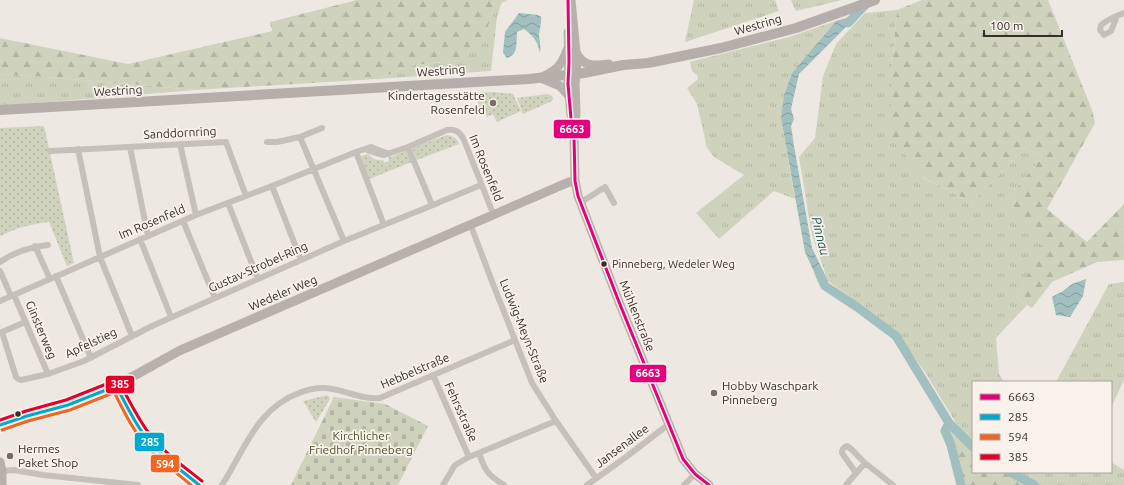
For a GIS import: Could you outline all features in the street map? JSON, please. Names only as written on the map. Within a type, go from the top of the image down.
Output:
[{"type":"main road","name":"Mühlenstraße","points":[[570,0],[572,48],[569,62],[572,74],[576,112],[574,136]]},
{"type":"main road","name":"Westring","points":[[0,110],[529,79],[572,74],[660,61],[721,48],[796,28],[875,0]]},
{"type":"main road","points":[[540,77],[555,70],[572,48],[579,58],[592,65],[614,63],[624,66]]},
{"type":"main road","name":"Mühlenstraße","points":[[572,74],[568,84],[574,136],[578,196],[683,459],[695,474],[709,485]]},
{"type":"main road","points":[[540,77],[560,86],[569,96]]},
{"type":"main road","name":"Wedeler Weg","points":[[0,425],[68,405],[116,386],[179,351],[576,181]]},
{"type":"main road","points":[[1,466],[2,485]]},
{"type":"street","points":[[1117,16],[1124,13]]},
{"type":"street","points":[[267,142],[277,142],[300,137],[322,128]]},
{"type":"street","name":"Im Rosenfeld","points":[[0,301],[140,239],[363,149],[384,155],[389,154],[452,129],[458,131],[464,140],[494,216]]},
{"type":"street","points":[[300,137],[344,241]]},
{"type":"street","name":"Sanddornring","points":[[50,151],[226,142],[246,196]]},
{"type":"street","points":[[180,144],[196,216]]},
{"type":"street","points":[[130,147],[148,236]]},
{"type":"street","points":[[408,147],[432,205]]},
{"type":"street","points":[[78,149],[100,257],[132,336]]},
{"type":"street","points":[[356,152],[384,225]]},
{"type":"street","name":"Gustav-Strobel-Ring","points":[[171,317],[344,241],[481,185]]},
{"type":"street","points":[[272,186],[301,260]]},
{"type":"street","points":[[583,201],[605,187],[614,203]]},
{"type":"street","points":[[228,203],[258,279]]},
{"type":"street","points":[[183,221],[215,298]]},
{"type":"street","name":"Ludwig-Meyn-Straße","points":[[471,226],[532,383],[556,421],[596,478]]},
{"type":"street","points":[[140,239],[171,317]]},
{"type":"street","points":[[0,262],[9,256],[35,246],[48,245]]},
{"type":"street","points":[[35,246],[53,278],[91,358]]},
{"type":"street","name":"Ginsterweg","points":[[0,271],[48,374]]},
{"type":"street","name":"Apfelstieg","points":[[25,322],[2,332],[16,377],[21,380],[48,374],[91,358],[171,317]]},
{"type":"street","name":"Hebbelstraße","points":[[222,485],[244,445],[257,426],[272,409],[285,399],[304,391],[323,388],[380,398],[515,340]]},
{"type":"street","name":"Fehrsstraße","points":[[433,375],[469,457]]},
{"type":"street","points":[[116,386],[136,421],[151,443],[195,484]]},
{"type":"street","points":[[443,485],[455,465],[469,457],[556,421]]},
{"type":"street","name":"Jansenallee","points":[[587,485],[669,424]]},
{"type":"street","points":[[856,473],[842,453],[842,449],[847,446],[850,447],[865,463],[893,485]]},
{"type":"street","name":"Fehrsstraße","points":[[479,453],[487,471],[493,478],[504,485]]},
{"type":"street","points":[[846,485],[865,463]]},
{"type":"street","points":[[1,466],[43,475],[110,484],[138,485]]},
{"type":"street","points":[[684,485],[695,474]]},
{"type":"green space","points":[[357,0],[495,0],[487,30],[461,60],[414,65],[377,79],[196,90],[0,74],[0,38],[128,64],[272,31],[270,22]]},
{"type":"green space","points":[[495,0],[507,0],[501,4],[497,17],[491,71],[377,79],[414,65],[461,60],[487,30]]},
{"type":"green space","points":[[694,0],[775,0],[779,11],[685,42]]},
{"type":"green space","points":[[791,0],[842,0],[796,11]]},
{"type":"green space","points":[[922,0],[1048,0],[1092,110],[1095,123],[1047,209],[1087,242],[1124,204],[1124,260],[1097,262],[1052,282],[1032,308],[1017,298],[1042,243],[1006,201],[1043,156],[1025,148],[970,204],[957,194],[924,178],[890,136],[891,78],[897,10]]},
{"type":"green space","points":[[897,10],[891,78],[923,178],[957,194],[970,204],[1025,148],[1043,156],[1006,201],[1043,243],[1017,298],[1027,305],[996,338],[999,374],[1003,381],[972,381],[972,442],[956,423],[925,372],[901,340],[866,309],[828,281],[812,235],[799,157],[815,138],[823,76],[836,44],[865,13]]},
{"type":"green space","points":[[836,21],[792,73],[781,118],[795,199],[774,191],[719,239],[696,213],[744,175],[714,157],[706,146],[697,104],[687,88],[698,79],[697,75],[692,71],[690,62],[789,37]]},
{"type":"green space","points":[[0,74],[60,78],[196,90],[0,106]]},
{"type":"green space","points":[[494,92],[513,94],[521,111],[497,122],[493,114],[487,117],[485,112],[482,113],[476,93]]},
{"type":"green space","points":[[547,94],[551,95],[553,98],[552,101],[523,114],[517,98]]},
{"type":"green space","points":[[44,126],[74,263],[67,266],[49,222],[24,227],[0,236],[0,128]]},
{"type":"green space","points":[[447,135],[457,140],[459,144],[417,160],[412,148]]},
{"type":"green space","points":[[407,150],[412,162],[369,179],[361,156],[368,154],[375,159],[383,160],[385,163],[389,161],[388,158]]},
{"type":"green space","points":[[488,212],[489,213],[127,377],[125,375],[180,345]]},
{"type":"green space","points":[[1124,282],[1124,380],[1112,406],[1112,381],[1057,381],[1109,284]]},
{"type":"green space","points":[[328,395],[330,399],[316,422],[303,401]]},
{"type":"green space","name":"Kirchlicher Friedhof Pinneberg","points":[[334,397],[385,404],[428,426],[398,485],[291,485]]},
{"type":"green space","points":[[949,423],[972,446],[972,473],[1010,473],[1028,485],[961,485],[951,445],[945,431]]},
{"type":"green space","points":[[1112,463],[1124,470],[1124,485],[1028,485],[1010,473],[1112,473]]},
{"type":"water","points":[[519,13],[538,15],[541,17],[539,36],[540,53],[535,39],[524,29],[517,32],[517,44],[515,51],[507,58],[503,53],[505,32]]},
{"type":"water","points":[[859,14],[799,74],[791,109],[794,119],[791,126],[794,146],[812,248],[828,281],[821,287],[805,252],[781,118],[784,96],[792,73],[836,21]]},
{"type":"water","points":[[1086,279],[1083,296],[1070,317],[1056,315],[1052,297],[1072,284]]},
{"type":"waterway","name":"Pinnau","points":[[848,23],[868,2]]},
{"type":"waterway","name":"Pinnau","points":[[819,273],[825,286],[857,307],[896,336],[949,423],[972,446]]},
{"type":"waterway","points":[[949,423],[945,431],[951,445],[961,485]]},
{"type":"waterway","name":"Pinnau","points":[[1012,473],[1034,485]]},
{"type":"transit line","name":"6663","points":[[568,0],[568,84],[572,130],[574,136],[575,181],[578,196],[619,302],[683,459],[695,474],[709,485]]},
{"type":"transit line","name":"385","points":[[0,420],[66,400],[117,381],[148,432],[173,458],[202,481]]},
{"type":"transit line","name":"285","points":[[116,386],[144,435],[163,455],[199,485]]},
{"type":"transit line","name":"285","points":[[0,425],[68,405],[116,386]]},
{"type":"transit line","name":"594","points":[[112,388],[129,421],[146,446],[158,458],[191,485]]},
{"type":"transit line","name":"594","points":[[2,430],[28,421],[70,410],[118,391]]},
{"type":"place","name":"Kindertagesstätte Rosenfeld","points":[[493,103]]},
{"type":"place","name":"Pinneberg, Wedeler Weg","points":[[604,264]]},
{"type":"place","name":"Hobby Waschpark Pinneberg","points":[[714,393]]},
{"type":"place","name":"Hermes Paket Shop","points":[[10,456]]}]
